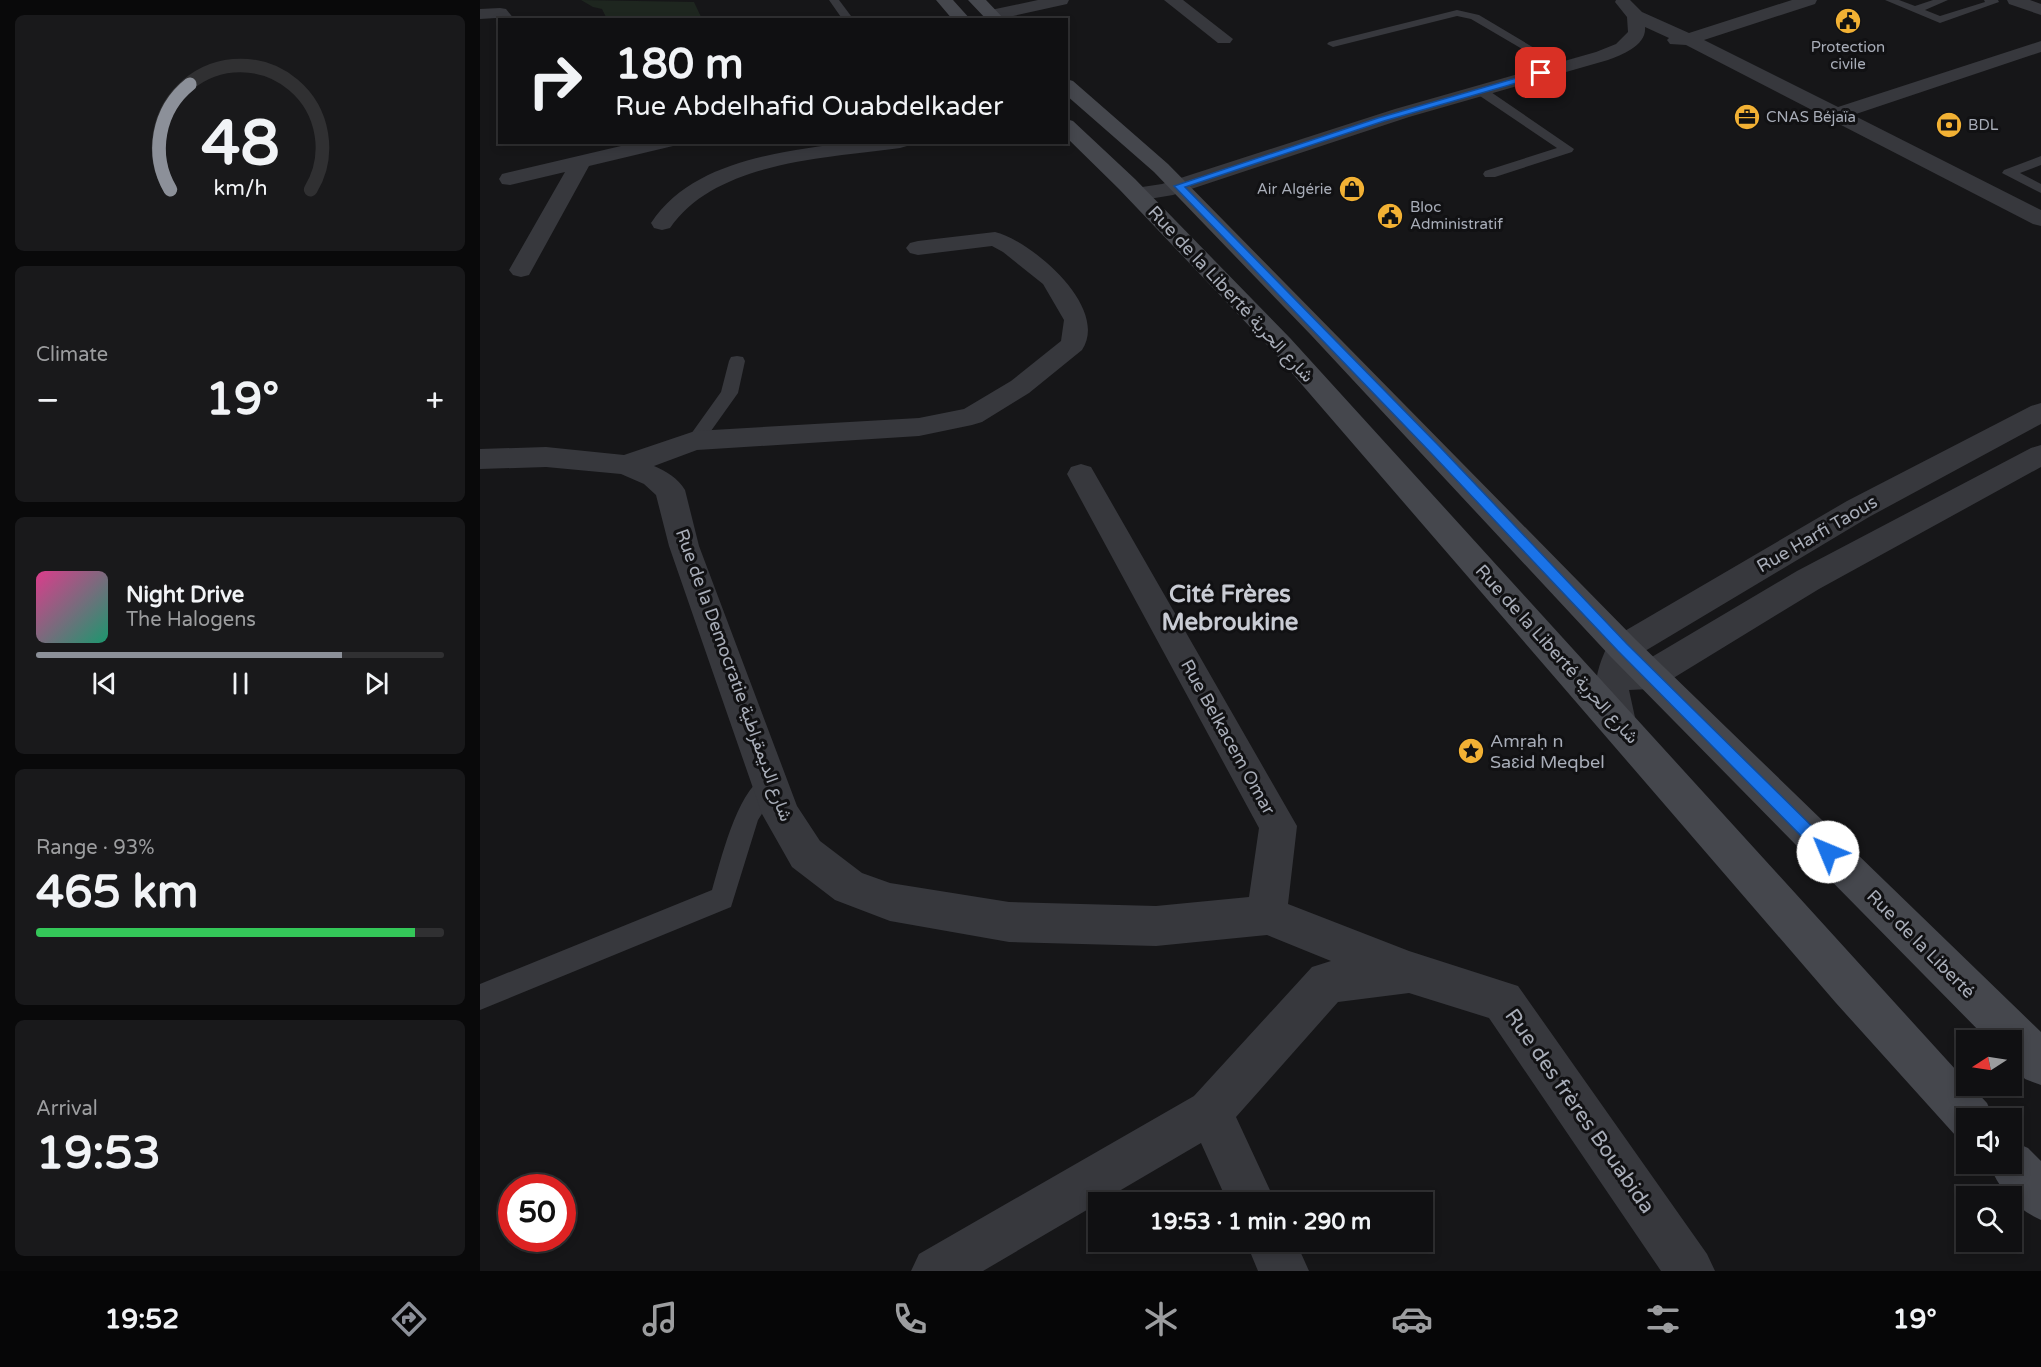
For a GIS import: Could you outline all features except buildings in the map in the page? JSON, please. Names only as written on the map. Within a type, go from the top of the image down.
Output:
[{"type":"main road","points":[[944,0],[961,18]]},
{"type":"main road","name":"Rue de la Liberté","points":[[1068,87],[1174,172],[1436,450],[1617,662],[1650,675],[2041,1062]]},
{"type":"main road","points":[[1068,127],[1132,189]]},
{"type":"main road","name":"Rue de la Liberté شارع الحرية","points":[[1132,189],[1281,344],[1618,722],[1851,988],[1961,1108]]},
{"type":"main road","points":[[2021,1174],[2041,1196]]},
{"type":"street","points":[[987,10],[1003,0]]},
{"type":"street","points":[[987,10],[1061,0]]},
{"type":"street","points":[[1172,0],[1224,39]]},
{"type":"street","points":[[1621,0],[1636,16],[1689,39],[2041,219]]},
{"type":"street","points":[[1132,189],[1148,194],[1174,172],[1256,159],[1622,48],[1689,39],[1809,0]]},
{"type":"street","points":[[2015,0],[2041,10]]},
{"type":"street","points":[[480,14],[501,13],[505,18]]},
{"type":"street","points":[[1622,48],[1637,33],[1636,16]]},
{"type":"street","points":[[1236,147],[1588,46],[1618,30],[1636,16]]},
{"type":"street","points":[[1837,114],[2041,46]]},
{"type":"street","points":[[571,144],[582,161]]},
{"type":"street","points":[[510,179],[657,144]]},
{"type":"street","points":[[662,223],[670,211],[693,192],[748,167],[774,159],[885,144]]},
{"type":"street","points":[[521,270],[582,161]]},
{"type":"street","points":[[625,465],[695,441],[919,427],[972,416],[1020,387],[1073,344],[1076,320],[1053,280],[1011,247],[995,239],[918,248]]},
{"type":"street","name":"Rue Harfi Taous","points":[[1617,662],[1858,509],[2041,412]]},
{"type":"street","name":"Rue Harfi Taous","points":[[1650,675],[1808,580],[2041,455]]},
{"type":"street","name":"Rue de la Democratie شارع الديمقراطية","points":[[480,459],[546,457],[625,465],[654,477],[670,490],[684,546],[781,814],[806,854],[849,887],[890,902],[1009,922],[1156,926],[1267,915],[1409,972]]},
{"type":"street","name":"Rue Belkacem Omar","points":[[1081,474],[1278,826],[1267,915]]},
{"type":"street","points":[[1566,664],[1617,662],[1612,706],[1618,722]]},
{"type":"street","name":"Rue des frères Bouabida","points":[[936,1271],[1210,1112],[1327,982],[1409,972],[1503,1001],[1690,1271]]},
{"type":"street","points":[[1210,1112],[1247,1192]]},
{"type":"street","points":[[1275,1252],[1284,1271]]},
{"type":"lane","points":[[834,0],[848,18]]},
{"type":"lane","points":[[1890,0],[1940,20],[1994,2],[1989,0]]},
{"type":"lane","points":[[1914,10],[1943,0]]},
{"type":"lane","points":[[1333,44],[1457,13],[1475,17],[1545,58]]},
{"type":"lane","points":[[1481,91],[1567,149],[1490,174]]},
{"type":"lane","points":[[2041,159],[2009,173],[2041,189]]},
{"type":"lane","points":[[695,441],[729,393],[737,361]]},
{"type":"lane","points":[[480,997],[722,898],[747,816],[770,784]]},
{"type":"shaded area","points":[[581,0],[694,2],[702,18],[606,18],[602,9]]},
{"type":"place","name":"Protection civile","points":[[1848,21]]},
{"type":"place","name":"CNAS Béjaïa","points":[[1747,117]]},
{"type":"place","name":"BDL","points":[[1949,125]]},
{"type":"place","name":"Air Algérie","points":[[1352,189]]},
{"type":"place","name":"Bloc Administratif","points":[[1390,216]]},
{"type":"place","name":"Amṛaḥ n Saɛid Meqbel","points":[[1471,751]]},
{"type":"district","name":"Cité Frères Mebroukine","points":[[1230,608]]},
{"type":"route","points":[[1541,73],[1256,159],[1179,186],[1436,450],[1623,648],[1828,852]]}]
